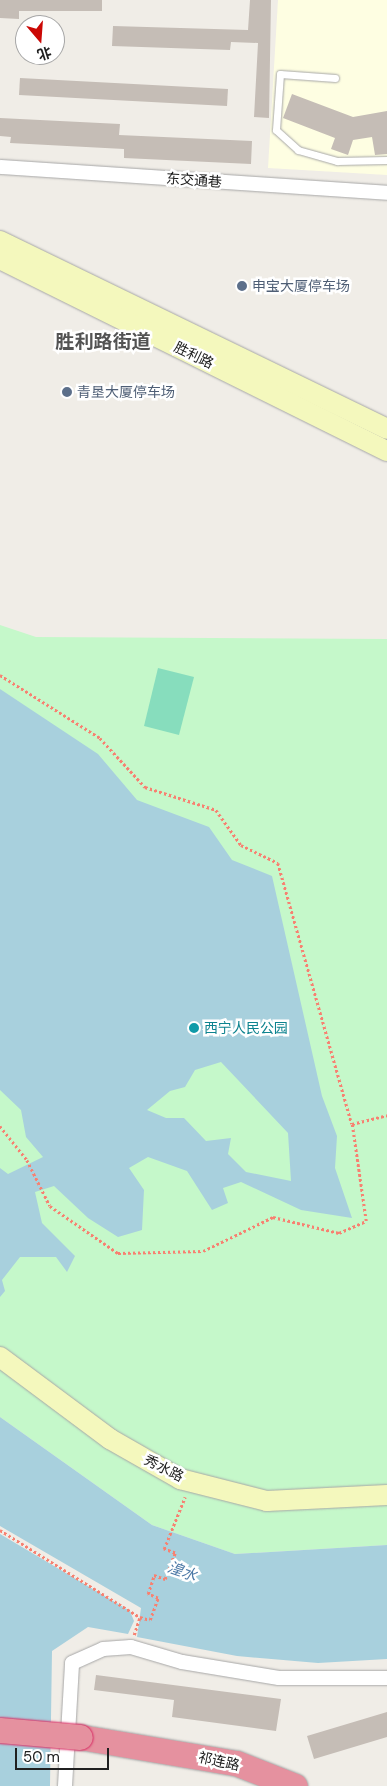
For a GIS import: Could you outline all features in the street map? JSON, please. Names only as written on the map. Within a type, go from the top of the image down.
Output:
[{"type":"highway","name":"祁连路","points":[[0,1730],[80,1737],[236,1762],[295,1786]]},
{"type":"main road","name":"胜利路","points":[[0,241],[387,429]]},
{"type":"main road","name":"胜利路","points":[[0,259],[387,451]]},
{"type":"main road","name":"秀水路","points":[[0,1357],[110,1439],[192,1482],[267,1502],[387,1495]]},
{"type":"street","name":"东交通巷","points":[[0,167],[387,193]]},
{"type":"street","points":[[64,1786],[72,1663],[103,1650],[131,1647],[182,1662],[279,1678],[387,1678]]},
{"type":"lane","points":[[335,78],[280,74],[276,130],[298,150],[337,161],[387,160]]},
{"type":"path","points":[[0,675],[100,738],[145,787],[216,810],[241,846],[278,863],[352,1124],[366,1221],[339,1233],[273,1217],[203,1251],[118,1252],[50,1206],[27,1160],[0,1126]]},
{"type":"path","points":[[352,1124],[387,1115]]},
{"type":"path","points":[[0,1530],[140,1617],[150,1620],[158,1598],[148,1594],[154,1575],[165,1579],[175,1553],[164,1549],[192,1482]]},
{"type":"path","points":[[133,1637],[140,1617]]},
{"type":"shaded area","points":[[278,0],[387,0],[387,175],[268,168]]},
{"type":"green space","name":"西宁人民公园","points":[[0,625],[36,637],[387,639],[387,1545],[235,1554],[152,1525],[0,1417]]},
{"type":"green space","points":[[158,668],[194,677],[179,735],[144,726]]},
{"type":"water","points":[[0,689],[98,754],[137,800],[209,827],[232,860],[272,876],[322,1096],[337,1136],[335,1168],[352,1218],[301,1210],[241,1182],[223,1188],[228,1203],[212,1210],[187,1171],[148,1157],[129,1168],[144,1190],[142,1230],[118,1237],[88,1218],[54,1186],[35,1192],[42,1223],[75,1256],[67,1272],[56,1257],[20,1257],[2,1280],[5,1291],[0,1297],[0,1168],[8,1174],[43,1157],[26,1137],[21,1110],[0,1090]],"holes":[[[221,1062],[288,1133],[291,1181],[246,1172],[228,1154],[231,1138],[206,1141],[184,1118],[166,1118],[147,1110],[170,1091],[185,1087],[195,1070]]]},
{"type":"water","name":"湟水","points":[[0,1417],[152,1525],[235,1554],[387,1545],[387,1659],[318,1663],[237,1656],[137,1637],[141,1608],[0,1526]]},
{"type":"water","points":[[0,1534],[130,1611],[134,1621],[128,1634],[88,1627],[52,1651],[50,1786],[0,1786]]},
{"type":"building","points":[[0,0],[102,0],[102,11],[19,11],[19,15],[15,15],[15,19],[0,18]]},
{"type":"building","points":[[250,0],[271,0],[269,118],[254,117],[258,43],[231,42],[230,50],[112,46],[113,26],[248,30]]},
{"type":"building","points":[[20,78],[228,89],[227,106],[19,95]]},
{"type":"building","points":[[292,94],[353,117],[387,111],[387,154],[375,155],[372,137],[353,140],[348,155],[331,149],[335,138],[283,118]]},
{"type":"building","points":[[0,118],[120,124],[119,135],[252,141],[251,164],[124,158],[124,149],[10,143],[11,137],[0,136]]},
{"type":"building","points":[[96,1675],[281,1699],[276,1731],[172,1717],[174,1700],[94,1690]]},
{"type":"building","points":[[387,1712],[387,1737],[314,1759],[307,1736]]},
{"type":"place","name":"申宝大厦停车场","points":[[242,286]]},
{"type":"place","name":"青垦大厦停车场","points":[[67,392]]},
{"type":"place","name":"西宁人民公园","points":[[194,1028]]},
{"type":"district","name":"胜利路街道","points":[[103,342]]}]
